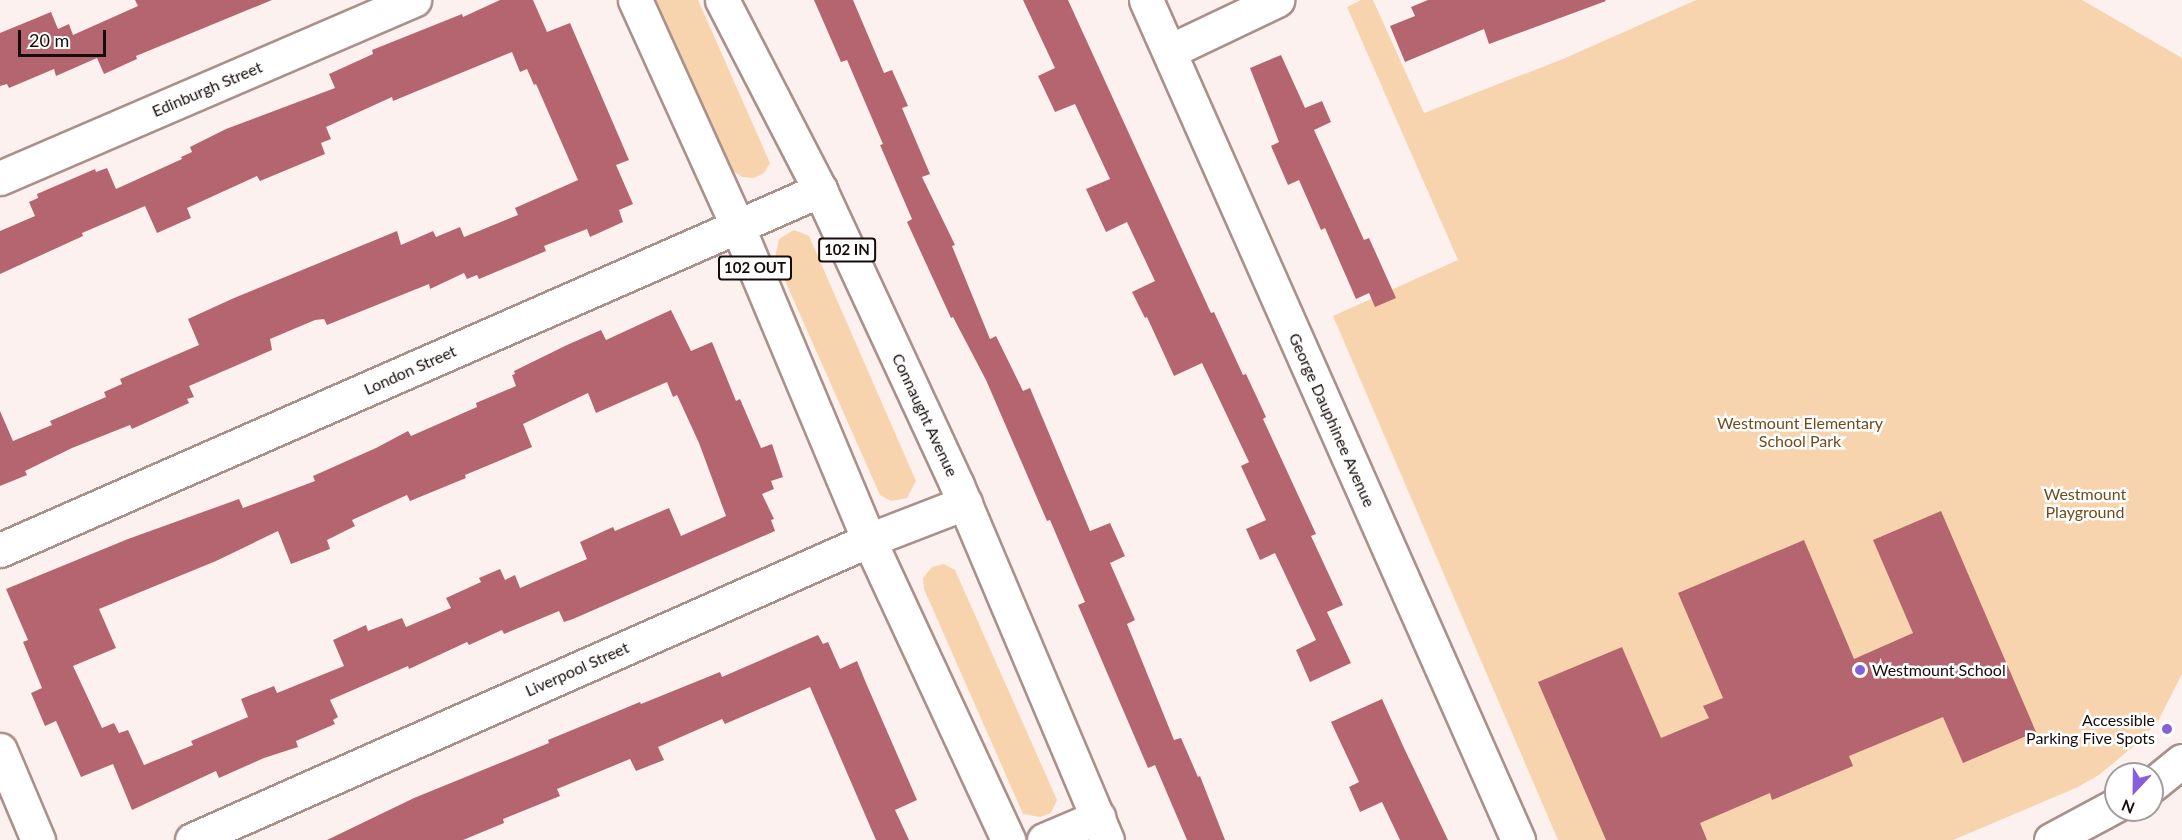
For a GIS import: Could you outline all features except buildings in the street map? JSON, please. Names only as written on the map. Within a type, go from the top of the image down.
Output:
[{"type":"street","name":"Edinburgh Street","points":[[0,178],[414,0]]},
{"type":"street","name":"102 OUT","points":[[635,0],[737,225],[869,540],[1008,840]]},
{"type":"street","name":"Connaught Avenue","points":[[722,0],[820,190],[965,503],[1102,829]]},
{"type":"street","name":"George Dauphinee Avenue","points":[[1146,0],[1518,840]]},
{"type":"street","points":[[1170,51],[1277,0]]},
{"type":"street","name":"London Street","points":[[0,550],[820,190]]},
{"type":"street","name":"Liverpool Street","points":[[192,840],[869,540],[965,503]]},
{"type":"street","points":[[0,750],[38,840]]},
{"type":"street","points":[[2164,775],[2182,761]]},
{"type":"street","points":[[2051,840],[2104,811]]},
{"type":"street","points":[[1044,840],[1102,829]]},
{"type":"green space","points":[[656,0],[698,0],[770,163],[764,173],[754,178],[742,177],[733,171]]},
{"type":"green space","name":"Westmount Elementary School Park","points":[[1361,0],[1373,0],[1424,113],[1563,59],[1696,0],[2082,0],[2182,58],[2182,674],[2158,721],[2140,741],[2115,762],[2104,762],[2104,771],[2076,788],[1953,840],[1558,840],[1333,316],[1458,260],[1347,7]]},
{"type":"green space","points":[[794,230],[809,236],[916,481],[907,498],[891,501],[880,495],[775,258],[779,239]]},
{"type":"green space","points":[[944,564],[955,570],[1057,800],[1051,813],[1040,817],[1023,814],[924,589],[923,578],[932,567]]},
{"type":"place","name":"Westmount School","points":[[1860,670]]},
{"type":"place","name":"Accessible Parking Five Spots","points":[[2167,729]]},
{"type":"park label","name":"Westmount Playground","points":[[2085,503]]}]
